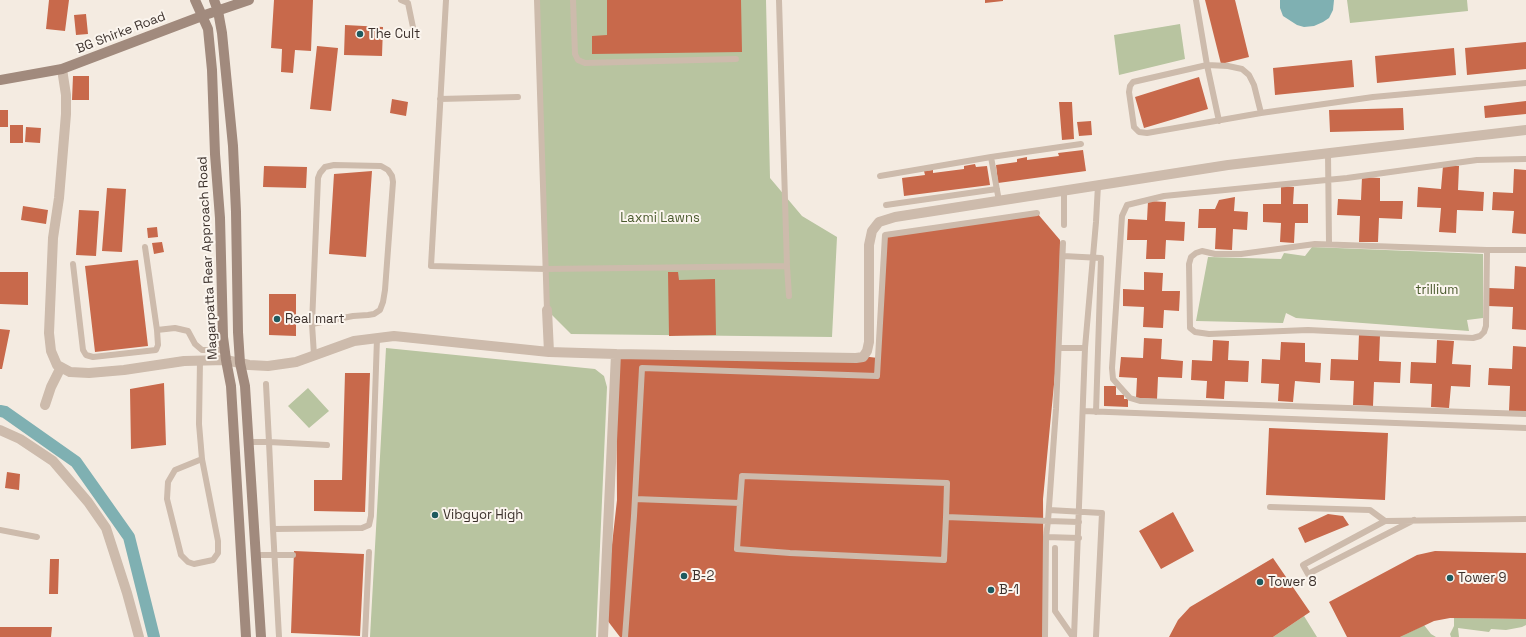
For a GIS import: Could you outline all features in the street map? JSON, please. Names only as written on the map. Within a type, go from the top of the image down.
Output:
[{"type":"street","name":"Magarpatta Rear Approach Road","points":[[195,0],[208,30],[212,70],[215,154],[220,218],[225,355],[231,386],[246,637]]},
{"type":"street","name":"Magarpatta Rear Approach Road","points":[[214,0],[218,11],[222,33],[233,146],[236,212],[238,332],[240,363],[245,386],[261,637]]},
{"type":"street","name":"BG Shirke Road","points":[[0,80],[62,69],[202,16],[249,0]]},
{"type":"street","points":[[62,69],[66,95],[66,114],[59,198],[53,238],[49,333],[51,351],[57,365],[70,372],[89,373],[200,360],[225,355],[240,363],[268,366],[296,362],[354,341],[394,336],[549,352],[864,357],[870,342],[869,244],[872,231],[879,222],[895,217],[1228,164],[1526,130]]},
{"type":"street","points":[[547,310],[549,352]]},
{"type":"street","points":[[603,637],[616,354]]},
{"type":"street","points":[[45,405],[51,387],[61,367]]},
{"type":"street","points":[[0,430],[20,439],[53,461],[88,502],[106,528],[127,593],[139,637]]},
{"type":"lane","points":[[401,0],[408,3],[415,37]]},
{"type":"lane","points":[[446,0],[431,266],[546,269],[787,266]]},
{"type":"lane","points":[[537,0],[547,310]]},
{"type":"lane","points":[[573,0],[575,54],[578,60],[585,63],[736,59]]},
{"type":"lane","points":[[779,0],[789,296]]},
{"type":"lane","points":[[1196,0],[1207,66],[1219,120]]},
{"type":"lane","points":[[1261,113],[1254,84],[1249,75],[1242,69],[1228,66],[1207,66],[1133,82],[1130,86],[1129,92],[1134,127],[1139,132],[1147,133],[1261,113],[1373,97],[1526,83]]},
{"type":"lane","points":[[440,99],[518,97]]},
{"type":"lane","points":[[880,176],[1081,144]]},
{"type":"lane","points":[[1328,153],[1330,244]]},
{"type":"lane","points":[[991,158],[999,201]]},
{"type":"lane","points":[[1526,160],[1477,160],[1328,179],[1164,196],[1127,205],[1122,216],[1112,368],[1114,379],[1120,387],[1130,398],[1140,401],[1526,414]]},
{"type":"lane","points":[[312,324],[368,315],[380,310],[385,290],[393,182],[392,176],[388,170],[381,166],[334,164],[325,167],[318,178],[312,324],[314,355]]},
{"type":"lane","points":[[1074,637],[1079,538],[1085,348],[1098,185]]},
{"type":"lane","points":[[886,205],[997,189]]},
{"type":"lane","points":[[1064,191],[1064,225]]},
{"type":"lane","points":[[625,637],[635,500],[642,368],[877,376],[885,235],[1037,213]]},
{"type":"lane","points":[[1045,637],[1046,537],[1049,510],[1063,243]]},
{"type":"lane","points":[[1487,250],[1486,326],[1484,332],[1480,336],[1473,338],[1308,330],[1209,334],[1195,332],[1190,328],[1189,264],[1191,256],[1202,251],[1215,254],[1241,254],[1315,244],[1526,250]]},
{"type":"lane","points":[[73,264],[83,350],[86,355],[93,357],[156,350],[158,345],[157,330],[144,247]]},
{"type":"lane","points":[[1063,256],[1101,258],[1096,412]]},
{"type":"lane","points":[[157,330],[175,328],[188,331],[195,344],[202,350],[225,355]]},
{"type":"lane","points":[[273,529],[362,528],[369,525],[371,516],[377,338]]},
{"type":"lane","points":[[1058,348],[1085,348]]},
{"type":"lane","points":[[200,360],[199,424],[202,459],[218,541],[218,553],[213,560],[194,564],[188,562],[181,555],[167,499],[168,482],[175,470],[202,459]]},
{"type":"lane","points":[[266,384],[279,637]]},
{"type":"lane","points":[[1082,411],[1526,428]]},
{"type":"lane","points":[[248,442],[327,445]]},
{"type":"lane","points":[[742,476],[947,483],[944,560],[783,553],[738,549],[740,503],[742,476]]},
{"type":"lane","points":[[635,500],[740,503]]},
{"type":"lane","points":[[1270,507],[1370,510],[1385,520]]},
{"type":"lane","points":[[1049,510],[1102,513],[1096,637]]},
{"type":"lane","points":[[946,517],[1079,522]]},
{"type":"lane","points":[[1414,520],[1308,574],[1303,565],[1385,520],[1526,519]]},
{"type":"lane","points":[[0,530],[37,537]]},
{"type":"lane","points":[[1046,537],[1079,538]]},
{"type":"lane","points":[[1055,548],[1055,611],[1074,637]]},
{"type":"lane","points":[[365,637],[369,552]]},
{"type":"lane","points":[[256,555],[293,554]]},
{"type":"green space","name":"Laxmi Lawns","points":[[537,0],[766,0],[770,178],[802,216],[837,237],[832,337],[571,334],[547,310]]},
{"type":"green space","points":[[1347,0],[1467,0],[1468,11],[1350,23]]},
{"type":"green space","points":[[1180,24],[1185,59],[1119,75],[1114,35]]},
{"type":"green space","name":"trillium","points":[[1312,247],[1483,254],[1483,318],[1467,320],[1469,331],[1296,318],[1286,313],[1283,323],[1196,321],[1208,257],[1281,259],[1284,253],[1305,256]]},
{"type":"green space","points":[[386,348],[595,369],[604,376],[607,387],[596,637],[370,637]]},
{"type":"green space","points":[[308,388],[329,411],[309,428],[288,406]]},
{"type":"green space","points":[[1304,616],[1317,637],[1273,637]]},
{"type":"green space","points":[[1454,618],[1526,619],[1526,625],[1506,630],[1491,629],[1489,632],[1458,628],[1459,637],[1451,637],[1450,634],[1454,626]]},
{"type":"green space","points":[[1424,625],[1431,634],[1436,637],[1400,637]]},
{"type":"water","points":[[1280,0],[1334,0],[1333,10],[1329,18],[1314,26],[1304,27],[1297,25],[1283,16],[1280,8]]},
{"type":"building","points":[[49,0],[69,0],[65,31],[46,29]]},
{"type":"building","points":[[274,0],[313,0],[311,51],[295,50],[293,73],[281,72],[282,49],[271,48]]},
{"type":"building","points":[[607,0],[741,0],[742,52],[592,54],[592,36],[607,35]]},
{"type":"building","points":[[985,0],[1003,0],[1003,1],[985,3]]},
{"type":"building","points":[[1205,0],[1235,0],[1249,57],[1221,64]]},
{"type":"building","points":[[86,14],[88,34],[76,35],[74,15]]},
{"type":"building","points":[[345,25],[383,27],[382,56],[344,55]]},
{"type":"building","points":[[1526,42],[1526,69],[1467,75],[1465,48]]},
{"type":"building","points":[[317,46],[338,48],[331,111],[310,109]]},
{"type":"building","points":[[1454,48],[1456,75],[1377,83],[1375,56]]},
{"type":"building","points":[[1352,60],[1354,87],[1275,95],[1273,68]]},
{"type":"building","points":[[73,76],[89,76],[89,100],[72,100]]},
{"type":"building","points":[[1199,77],[1208,109],[1144,128],[1135,97]]},
{"type":"building","points":[[392,99],[408,102],[406,116],[390,113]]},
{"type":"building","points":[[1526,101],[1526,114],[1485,118],[1484,106]]},
{"type":"building","points":[[1059,102],[1072,102],[1074,139],[1062,140]]},
{"type":"building","points":[[1403,108],[1404,130],[1330,132],[1329,110]]},
{"type":"building","points":[[0,110],[8,110],[8,127],[0,127]]},
{"type":"building","points":[[1091,121],[1092,135],[1079,136],[1077,122]]},
{"type":"building","points":[[10,125],[23,125],[23,143],[10,143]]},
{"type":"building","points":[[26,127],[41,128],[40,143],[25,142]]},
{"type":"building","points":[[1083,150],[1086,171],[998,183],[996,165],[1017,162],[1017,159],[1027,157],[1027,160],[1059,156],[1058,153]]},
{"type":"building","points":[[975,164],[976,167],[987,166],[990,185],[904,196],[902,178],[925,175],[924,171],[933,170],[933,173],[964,169],[964,166]]},
{"type":"building","points":[[264,166],[307,167],[306,188],[263,187]]},
{"type":"building","points":[[1443,166],[1459,166],[1458,190],[1484,192],[1483,211],[1457,210],[1456,233],[1439,232],[1441,208],[1417,207],[1418,187],[1441,189]]},
{"type":"building","points":[[1514,169],[1526,170],[1526,234],[1512,233],[1514,211],[1492,210],[1493,192],[1513,193]]},
{"type":"building","points":[[372,171],[366,257],[329,254],[334,174]]},
{"type":"building","points":[[1362,177],[1380,178],[1380,201],[1403,201],[1402,219],[1379,218],[1378,242],[1359,242],[1360,216],[1337,215],[1338,199],[1361,200]]},
{"type":"building","points":[[1281,186],[1294,187],[1293,204],[1308,204],[1308,223],[1295,223],[1294,243],[1280,242],[1281,223],[1263,222],[1263,204],[1281,204]]},
{"type":"building","points":[[107,188],[126,189],[122,252],[102,251]]},
{"type":"building","points":[[1235,197],[1234,211],[1248,212],[1247,230],[1233,229],[1232,250],[1215,249],[1216,228],[1198,228],[1199,209],[1215,209],[1219,200]]},
{"type":"building","points":[[1148,201],[1166,202],[1165,221],[1185,222],[1184,241],[1166,240],[1165,259],[1146,259],[1147,240],[1127,240],[1128,219],[1147,220]]},
{"type":"building","points":[[23,206],[48,210],[46,224],[21,220]]},
{"type":"building","points":[[79,210],[99,211],[96,256],[76,255]]},
{"type":"building","points":[[1037,213],[1060,240],[1059,332],[1043,499],[1044,637],[620,637],[604,616],[617,500],[616,354],[845,354],[878,358],[885,235]]},
{"type":"building","points":[[157,227],[158,237],[148,238],[147,228]]},
{"type":"building","points":[[162,242],[164,252],[154,254],[152,243]]},
{"type":"building","points":[[138,260],[148,346],[95,352],[85,266]]},
{"type":"building","points":[[1515,266],[1526,267],[1526,330],[1512,329],[1513,307],[1488,306],[1489,288],[1514,289]]},
{"type":"building","points":[[0,272],[28,272],[28,305],[0,304]]},
{"type":"building","points":[[668,272],[678,272],[679,280],[715,279],[716,335],[669,336]]},
{"type":"building","points":[[1144,272],[1163,273],[1162,291],[1180,291],[1179,311],[1164,310],[1163,328],[1143,327],[1144,307],[1123,306],[1123,289],[1144,290]]},
{"type":"building","points":[[269,294],[296,294],[296,336],[269,335]]},
{"type":"building","points":[[0,329],[10,330],[2,369],[0,369]]},
{"type":"building","points":[[1359,334],[1380,335],[1379,361],[1401,362],[1400,383],[1374,382],[1373,406],[1353,405],[1354,381],[1330,380],[1331,359],[1358,360]]},
{"type":"building","points":[[1144,338],[1162,339],[1161,359],[1183,361],[1182,378],[1158,377],[1157,399],[1136,398],[1137,378],[1119,377],[1121,357],[1143,358]]},
{"type":"building","points":[[1213,340],[1229,341],[1228,360],[1249,361],[1248,382],[1225,381],[1224,399],[1206,398],[1207,381],[1191,380],[1192,360],[1212,361]]},
{"type":"building","points":[[1437,340],[1454,341],[1452,364],[1471,365],[1470,387],[1451,386],[1449,408],[1431,407],[1432,384],[1410,383],[1411,362],[1436,363]]},
{"type":"building","points":[[1281,342],[1305,343],[1305,362],[1321,363],[1320,383],[1295,381],[1293,402],[1278,401],[1279,384],[1261,383],[1262,359],[1280,360]]},
{"type":"building","points":[[1513,346],[1526,347],[1526,412],[1509,411],[1510,386],[1488,385],[1489,368],[1512,369]]},
{"type":"building","points":[[345,373],[370,373],[365,512],[314,511],[314,480],[342,480]]},
{"type":"building","points":[[164,383],[166,445],[131,449],[130,389]]},
{"type":"building","points":[[1104,386],[1116,386],[1116,395],[1124,395],[1124,399],[1128,399],[1128,407],[1104,406]]},
{"type":"building","points":[[1269,428],[1388,433],[1385,500],[1266,495]]},
{"type":"building","points":[[7,472],[20,474],[19,490],[5,488]]},
{"type":"building","points":[[1173,512],[1194,551],[1161,569],[1139,531]]},
{"type":"building","points":[[1328,514],[1343,516],[1349,525],[1305,543],[1298,528]]},
{"type":"building","points":[[294,551],[364,554],[360,636],[291,633]]},
{"type":"building","name":"Tower 9","points":[[1435,551],[1526,553],[1526,619],[1450,618],[1434,621],[1400,637],[1347,637],[1329,602],[1417,555]]},
{"type":"building","name":"Tower 8","points":[[1273,558],[1310,612],[1273,637],[1169,637],[1178,620],[1190,607]]},
{"type":"building","points":[[50,559],[59,559],[58,594],[49,594]]},
{"type":"building","points":[[0,627],[52,627],[51,637],[0,637]]},
{"type":"waterway","points":[[0,411],[5,412],[76,462],[129,537],[154,637]]},
{"type":"place","name":"The Cult","points":[[360,34]]},
{"type":"place","name":"Real mart","points":[[277,319]]},
{"type":"place","name":"Vibgyor High","points":[[435,515]]},
{"type":"place","name":"B-2","points":[[684,576]]},
{"type":"place","name":"Tower 9","points":[[1450,578]]},
{"type":"place","name":"Tower 8","points":[[1260,582]]},
{"type":"place","name":"B-1","points":[[991,590]]}]
